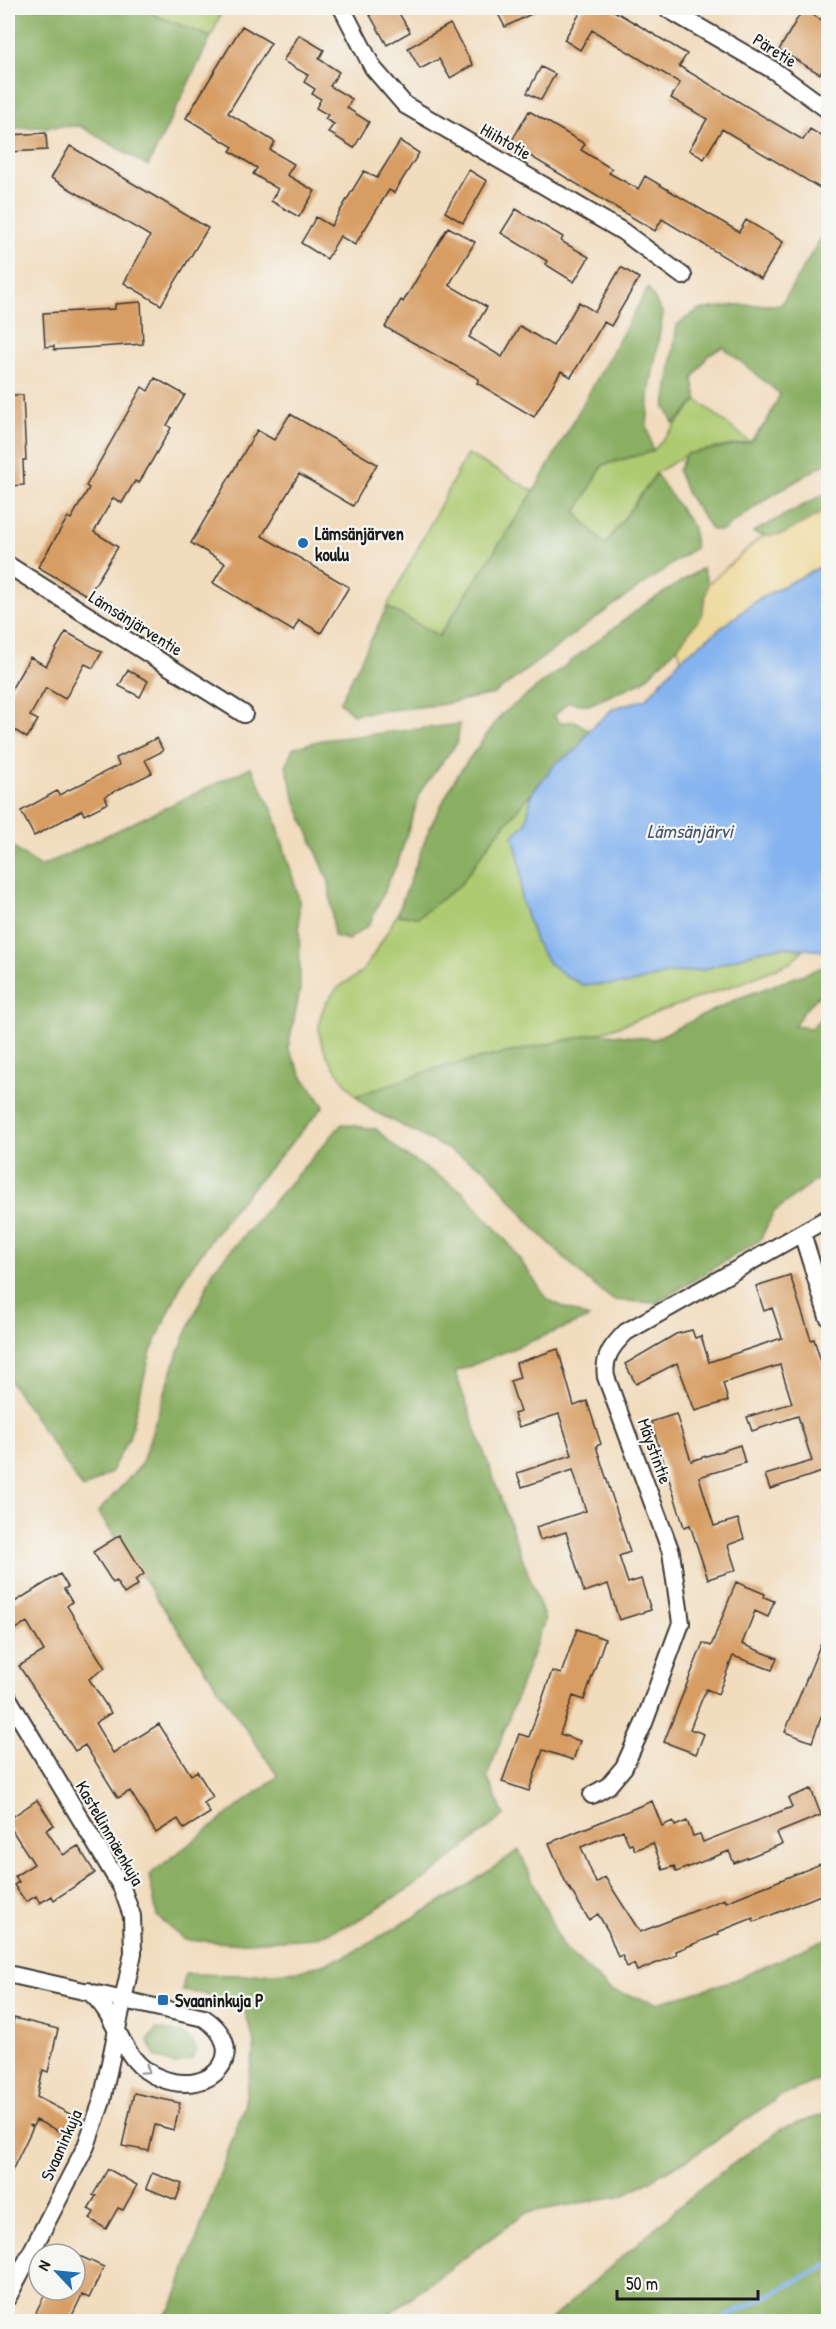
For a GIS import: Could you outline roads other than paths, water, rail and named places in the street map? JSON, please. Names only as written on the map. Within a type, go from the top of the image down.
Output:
[{"type":"street","name":"Hiihtotie","points":[[342,8],[373,68],[405,105],[622,231],[683,276]]},
{"type":"street","name":"Päretie","points":[[666,8],[773,70],[828,110]]},
{"type":"street","name":"Lämsänjärventie","points":[[8,565],[244,714]]},
{"type":"street","name":"Mäystintie","points":[[592,1795],[608,1786],[624,1767],[644,1723],[681,1623],[671,1552],[606,1377],[606,1358],[614,1344],[626,1332],[828,1218]]},
{"type":"street","points":[[802,1233],[828,1317]]},
{"type":"street","name":"Kastellinmäenkuja","points":[[8,1698],[122,1888],[132,1916],[133,1953],[123,1999]]},
{"type":"street","points":[[8,1974],[88,1991],[204,2018],[214,2025],[221,2035],[225,2057],[218,2071],[208,2079],[197,2083],[181,2084],[159,2078],[142,2068],[129,2056],[107,2009],[88,1991]]},
{"type":"street","name":"Svaaninkuja","points":[[8,2297],[86,2146],[102,2101],[123,1999]]},
{"type":"water","name":"Lämsänjärvi","points":[[828,563],[828,949],[823,951],[785,947],[762,950],[703,970],[669,973],[629,984],[583,985],[568,977],[549,963],[536,943],[521,899],[521,867],[513,836],[526,823],[532,793],[556,763],[577,750],[589,730],[614,708],[646,699],[681,659],[760,598]]},
{"type":"waterway","points":[[716,2322],[828,2265]]},
{"type":"place","name":"Lämsänjärven koulu","points":[[303,543]]},
{"type":"place","name":"Svaaninkuja P","points":[[163,2000]]}]
